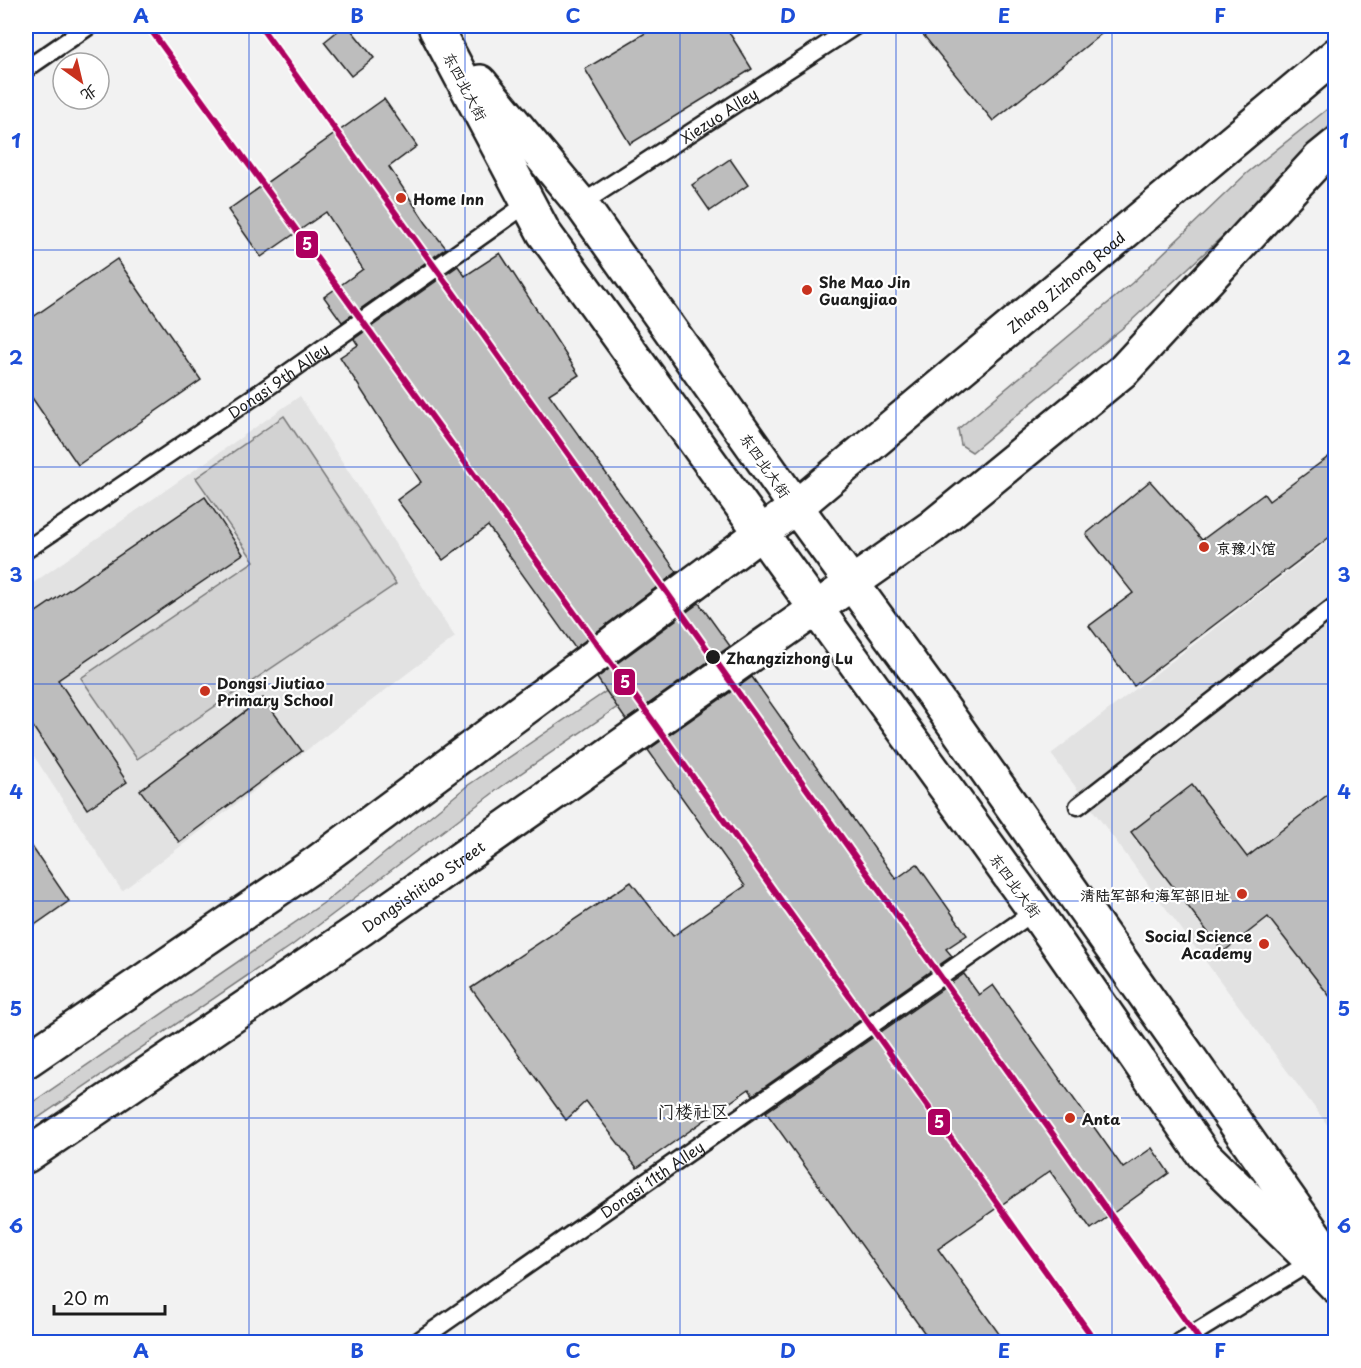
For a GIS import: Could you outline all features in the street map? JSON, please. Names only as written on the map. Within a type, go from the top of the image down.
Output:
[{"type":"main road","name":"东四北大街","points":[[434,27],[581,204],[936,700],[1324,1263],[1335,1286]]},
{"type":"main road","name":"东四北大街","points":[[434,27],[544,232],[1035,911],[1203,1154],[1324,1263]]},
{"type":"main road","name":"Zhang Zizhong Road","points":[[761,533],[796,507],[1335,55]]},
{"type":"main road","points":[[851,583],[932,527],[1124,369],[1312,166],[1335,145]]},
{"type":"main road","points":[[26,1061],[315,864],[761,533]]},
{"type":"main road","name":"Dongsishitiao Street","points":[[26,1156],[361,929],[851,583]]},
{"type":"lane","points":[[26,69],[89,26]]},
{"type":"lane","name":"Xiezuo Alley","points":[[581,204],[855,26]]},
{"type":"lane","name":"Dongsi 9th Alley","points":[[26,550],[261,392],[528,203]]},
{"type":"lane","points":[[1078,806],[1335,605]]},
{"type":"lane","name":"Dongsi 11th Alley","points":[[417,1342],[1035,911]]},
{"type":"lane","points":[[1180,1342],[1324,1263]]},
{"type":"shaded area","points":[[1335,103],[1335,120],[1241,219],[1131,321],[972,452],[961,445],[958,429],[1132,283],[1247,173]]},
{"type":"shaded area","name":"Dongsi Jiutiao Primary School","points":[[300,396],[455,637],[122,891],[26,744],[26,588]]},
{"type":"shaded area","points":[[284,416],[396,584],[137,759],[81,678],[254,561],[196,478]]},
{"type":"shaded area","name":"Social Science Academy","points":[[1335,536],[1335,1135],[1051,754]]},
{"type":"shaded area","points":[[708,622],[718,638],[501,787],[291,946],[26,1126],[26,1107],[325,902],[467,786]]},
{"type":"building","points":[[344,26],[348,26],[374,58],[351,76],[324,42]]},
{"type":"building","points":[[657,26],[725,26],[752,69],[630,144],[585,69]]},
{"type":"building","points":[[916,26],[1111,26],[993,121]]},
{"type":"building","points":[[384,99],[417,146],[389,167],[426,223],[446,248],[342,322],[324,297],[363,269],[326,212],[261,257],[228,210]]},
{"type":"building","points":[[730,159],[748,185],[710,211],[692,185]]},
{"type":"building","points":[[500,253],[579,375],[549,394],[677,572],[575,648],[488,526],[443,560],[397,500],[421,482],[340,357],[358,345],[354,339],[458,266],[465,276]]},
{"type":"building","points":[[117,259],[201,380],[78,465],[26,389],[26,322]]},
{"type":"building","points":[[1335,452],[1335,533],[1134,686],[1089,626],[1133,593],[1086,534],[1150,481],[1202,540],[1264,494],[1269,501]]},
{"type":"building","points":[[205,497],[243,554],[58,680],[127,782],[87,809],[26,716],[26,619]]},
{"type":"building","points":[[699,603],[730,646],[626,720],[597,678]]},
{"type":"building","points":[[752,677],[896,879],[917,864],[967,935],[946,949],[952,956],[753,1095],[749,1089],[637,1168],[586,1101],[566,1120],[471,988],[631,882],[673,936],[745,886],[648,750]]},
{"type":"building","points":[[263,698],[302,751],[179,842],[140,790]]},
{"type":"building","points":[[1192,785],[1247,857],[1335,789],[1335,1003],[1268,917],[1223,952],[1131,832]]},
{"type":"building","points":[[26,838],[69,901],[26,931]]},
{"type":"building","points":[[964,974],[979,995],[993,985],[1123,1168],[1152,1148],[1169,1173],[1091,1229],[1050,1171],[938,1249],[1005,1342],[931,1342],[766,1112]]},
{"type":"transit line","name":"5","points":[[148,26],[645,710],[1096,1342]]},
{"type":"transit line","name":"5","points":[[260,26],[442,277],[1201,1342]]},
{"type":"place","name":"Home Inn","points":[[401,198]]},
{"type":"place","name":"She Mao Jin Guangjiao","points":[[807,290]]},
{"type":"place","name":"京豫小馆","points":[[1204,547]]},
{"type":"place","name":"Zhangzizhong Lu","points":[[713,657]]},
{"type":"place","name":"Dongsi Jiutiao Primary School","points":[[205,691]]},
{"type":"place","name":"清陆军部和海军部旧址","points":[[1242,894]]},
{"type":"place","name":"Social Science Academy","points":[[1264,944]]},
{"type":"place","name":"Anta","points":[[1070,1118]]},
{"type":"district","name":"门楼社区","points":[[693,1110]]}]
